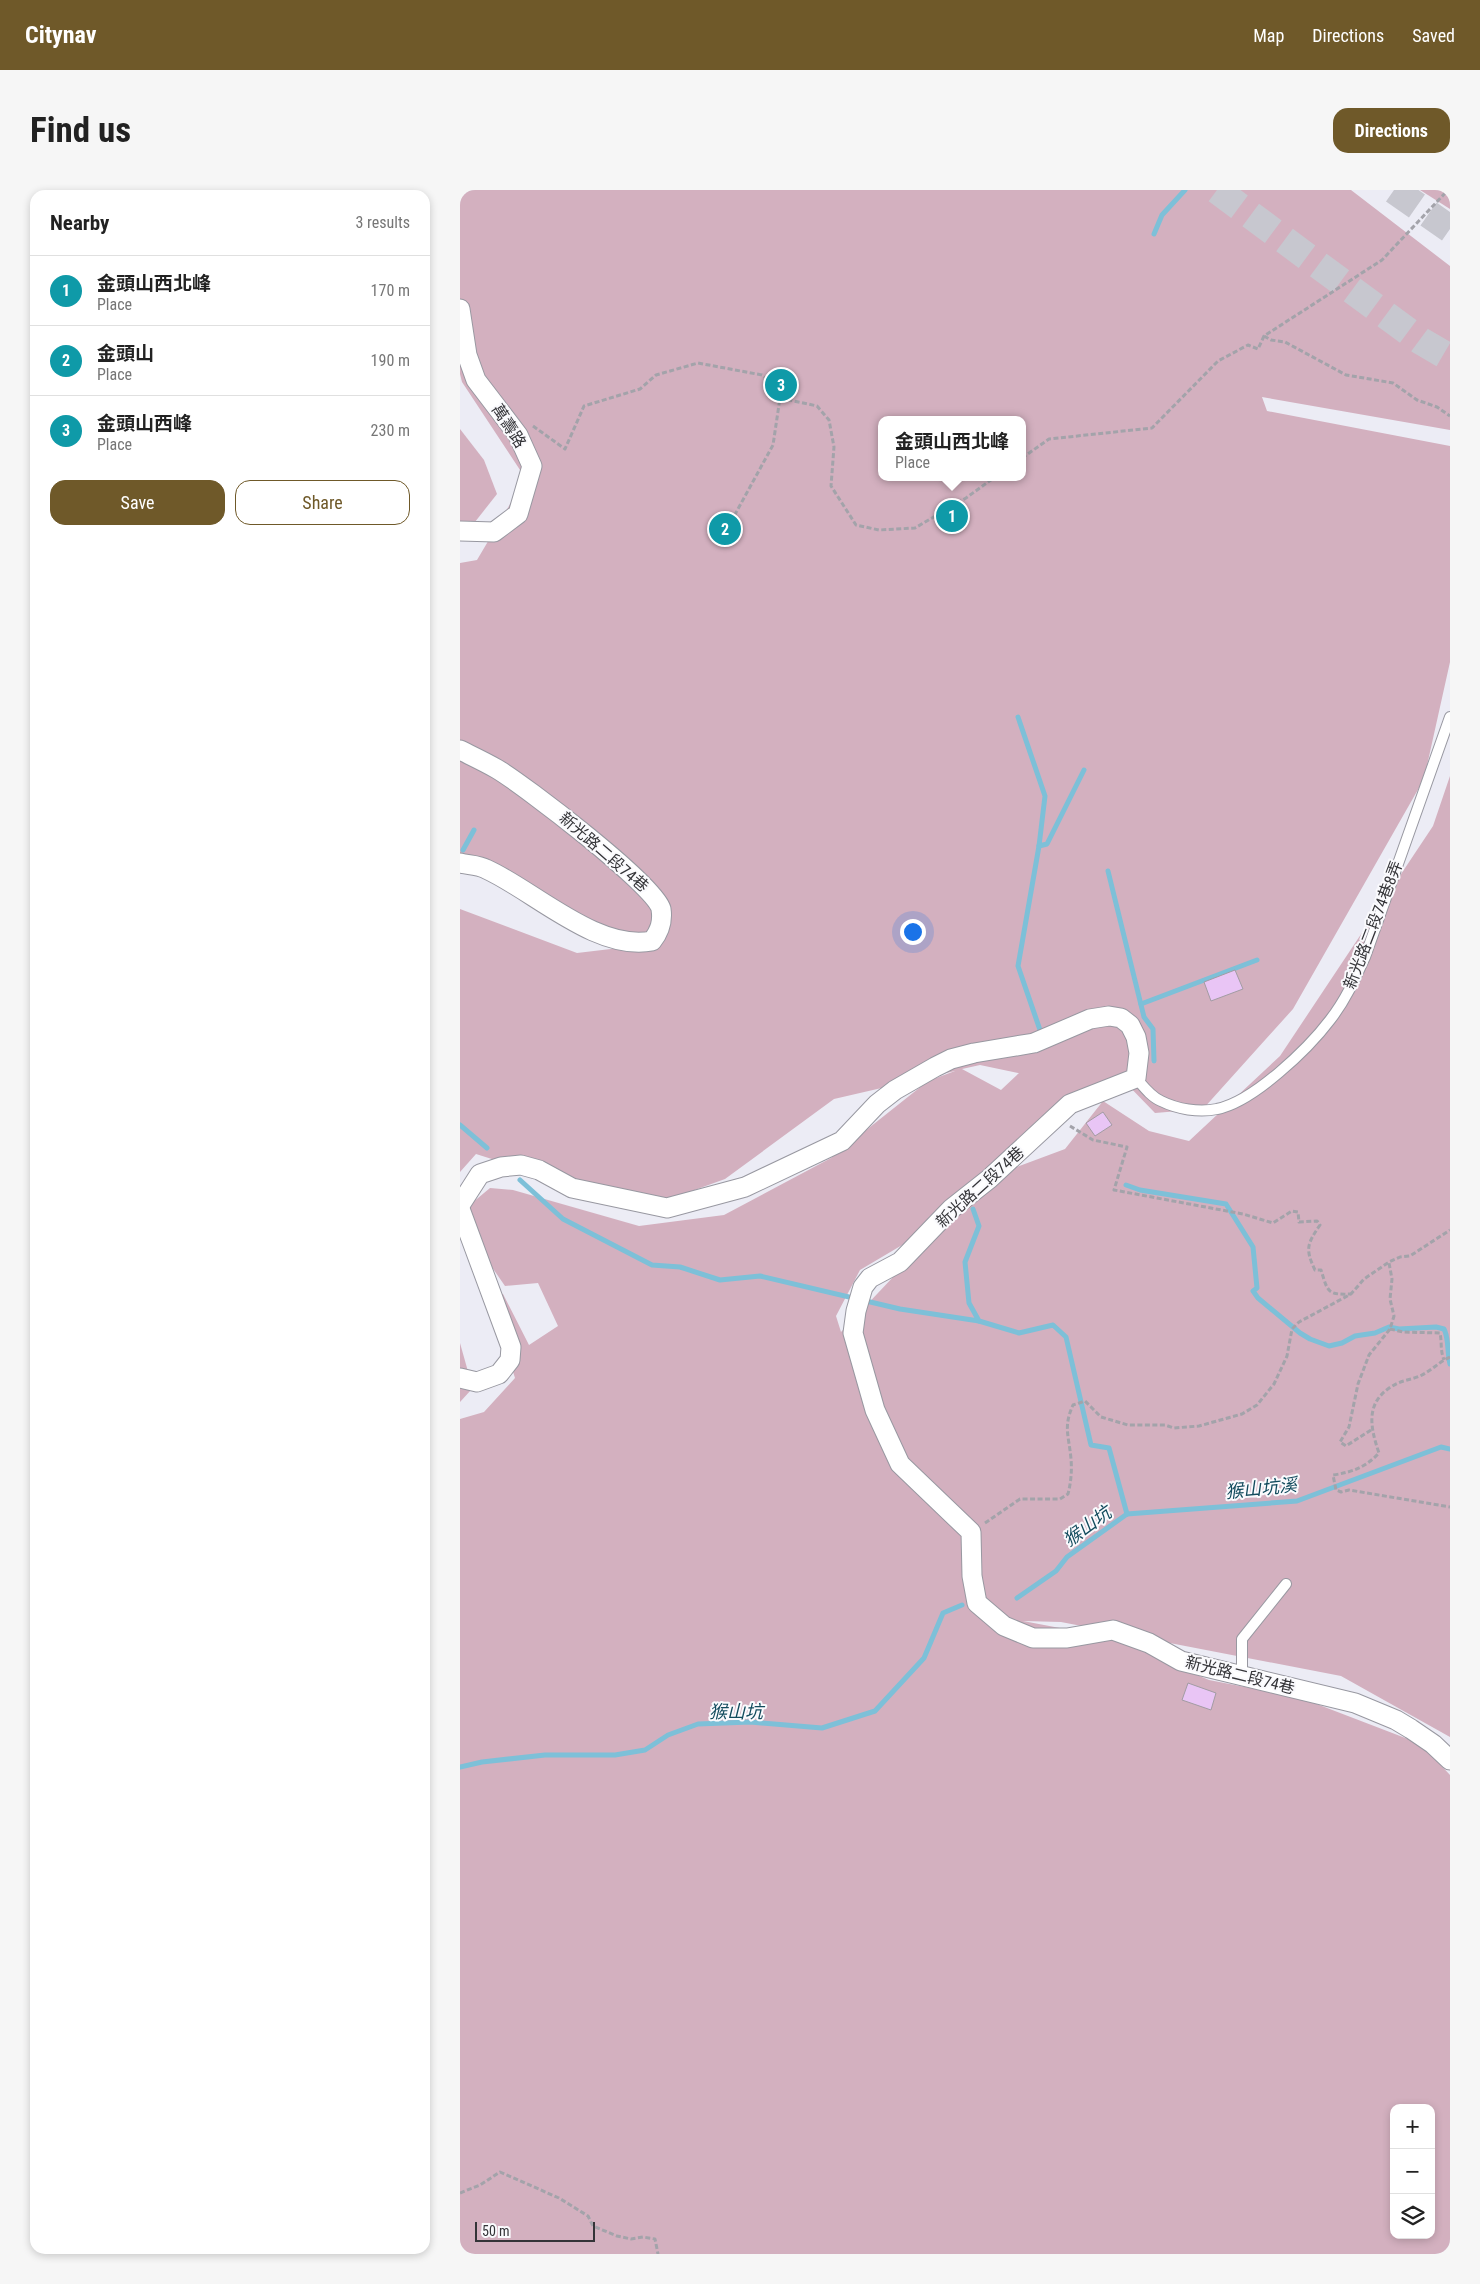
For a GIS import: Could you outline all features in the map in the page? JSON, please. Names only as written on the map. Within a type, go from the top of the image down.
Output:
[{"type":"street","name":"萬壽路","points":[[460,309],[467,355],[476,380],[518,434],[532,466],[518,514],[494,532],[460,531]]},
{"type":"street","name":"新光路二段74巷","points":[[460,750],[497,769],[562,815],[650,893],[661,908],[662,927],[652,941],[628,942],[612,937],[563,916],[485,868],[460,863]]},
{"type":"street","points":[[460,1205],[480,1174],[501,1167],[521,1165],[539,1170],[572,1188],[667,1208],[745,1188],[842,1140],[883,1100],[951,1059],[974,1053],[1034,1043],[1090,1019],[1109,1016],[1121,1018],[1130,1025],[1136,1037],[1139,1053],[1139,1067],[1136,1078]]},
{"type":"street","name":"新光路二段74巷","points":[[1136,1078],[1077,1101],[1055,1116],[989,1180],[951,1209],[900,1262],[870,1278],[863,1287],[856,1311],[853,1333],[876,1410],[900,1464],[971,1532],[972,1576],[978,1603],[1004,1626],[1033,1638],[1067,1638],[1113,1630],[1149,1643],[1181,1661],[1356,1703],[1404,1724],[1433,1744],[1450,1760]]},
{"type":"street","points":[[460,1209],[511,1347],[510,1360],[499,1374],[477,1382],[460,1378]]},
{"type":"lane","name":"新光路二段74巷8弄","points":[[1136,1078],[1159,1100],[1183,1109],[1217,1109],[1245,1096],[1273,1078],[1303,1051],[1325,1026],[1351,988],[1365,957],[1450,717]]},
{"type":"lane","points":[[1242,1677],[1242,1639],[1286,1584]]},
{"type":"path","points":[[1026,455],[1049,438],[1152,428],[1218,361],[1248,345],[1258,349],[1264,336],[1382,260],[1448,190]]},
{"type":"path","points":[[1264,336],[1271,340],[1285,342],[1346,375],[1392,383],[1417,400],[1437,407],[1450,416]]},
{"type":"path","points":[[529,430],[533,426],[565,448],[584,406],[640,389],[656,375],[698,363],[762,375],[773,384],[780,398],[774,445],[727,529]]},
{"type":"path","points":[[780,398],[817,406],[829,420],[834,447],[831,486],[856,525],[879,530],[915,528],[966,498],[989,481]]},
{"type":"path","points":[[1055,1116],[1092,1140],[1126,1147],[1114,1190],[1243,1214],[1273,1223],[1292,1211],[1298,1212],[1299,1222],[1318,1221],[1320,1225],[1310,1243],[1307,1254],[1315,1270],[1321,1270],[1327,1290],[1334,1295],[1351,1294]]},
{"type":"path","points":[[971,1532],[1020,1499],[1060,1499],[1068,1494],[1071,1478],[1071,1459],[1066,1428],[1074,1405],[1085,1401],[1101,1417],[1128,1425],[1165,1425],[1174,1428],[1199,1426],[1242,1414],[1257,1404],[1274,1384],[1286,1356],[1292,1330],[1296,1325],[1351,1294],[1364,1279],[1389,1262],[1400,1257],[1410,1256],[1450,1230]]},
{"type":"path","points":[[1372,1430],[1346,1446],[1340,1442],[1349,1427],[1358,1384],[1369,1355],[1390,1330],[1392,1324],[1394,1316],[1390,1298],[1392,1279],[1389,1262]]},
{"type":"path","points":[[1390,1330],[1440,1333],[1442,1342],[1440,1351],[1444,1360]]},
{"type":"path","points":[[1450,1357],[1422,1375],[1397,1384],[1378,1398],[1373,1410],[1372,1430],[1380,1453],[1369,1464],[1352,1472],[1333,1475],[1336,1490],[1341,1492],[1349,1490],[1450,1507]]},
{"type":"path","points":[[460,2193],[480,2185],[500,2172],[559,2198],[588,2216],[593,2226],[617,2236],[632,2239],[643,2237],[655,2239],[658,2254]]},
{"type":"shaded area","points":[[460,190],[1351,190],[1450,266],[1450,430],[1262,397],[1267,411],[1450,446],[1450,662],[1424,779],[1293,1009],[1203,1109],[1155,1113],[1121,1078],[1014,1149],[930,1216],[914,1238],[860,1270],[836,1316],[841,1332],[987,1178],[1065,1149],[1103,1101],[1149,1131],[1189,1141],[1280,1056],[1433,826],[1450,776],[1450,1737],[1341,1676],[1061,1622],[1023,1621],[1123,1640],[1159,1659],[1209,1680],[1301,1698],[1421,1744],[1450,1775],[1450,2254],[460,2254],[460,1419],[484,1412],[515,1378],[488,1292],[503,1294],[529,1345],[558,1326],[538,1283],[505,1286],[460,1221],[460,1213],[490,1188],[513,1190],[639,1226],[724,1215],[831,1158],[928,1081],[955,1071],[834,1099],[725,1179],[645,1208],[476,1154],[460,1172],[460,909],[577,953],[636,946],[499,867],[460,857],[460,563],[477,560],[516,494],[522,473],[462,382],[460,374]],"holes":[[[980,1065],[1019,1073],[1001,1090],[962,1069]],[[961,1535],[988,1612],[1011,1619],[975,1613],[966,1591]]]},
{"type":"shaded area","points":[[1420,190],[1450,190],[1450,209]]},
{"type":"shaded area","points":[[460,429],[484,460],[497,494],[460,541]]},
{"type":"shaded area","points":[[460,1343],[471,1390],[460,1402]]},
{"type":"building","points":[[1235,970],[1243,989],[1211,1001],[1204,982]]},
{"type":"building","points":[[1103,1112],[1112,1125],[1095,1136],[1086,1123]]},
{"type":"building","points":[[1188,1683],[1216,1693],[1211,1710],[1182,1700]]},
{"type":"waterway","points":[[1154,234],[1162,215],[1185,190]]},
{"type":"waterway","points":[[1018,717],[1045,796],[1039,846],[1018,966],[1040,1030]]},
{"type":"waterway","points":[[1039,846],[1047,844],[1084,770]]},
{"type":"waterway","points":[[463,850],[474,830]]},
{"type":"waterway","points":[[1108,871],[1144,1017],[1153,1029],[1154,1061]]},
{"type":"waterway","points":[[1141,1004],[1257,960]]},
{"type":"waterway","points":[[460,1125],[487,1148]]},
{"type":"waterway","points":[[520,1180],[563,1219],[652,1265],[680,1267],[720,1280],[760,1276],[900,1309],[979,1321]]},
{"type":"waterway","points":[[1126,1185],[1140,1190],[1226,1204],[1253,1247],[1257,1288],[1253,1291],[1258,1298],[1310,1339],[1329,1346],[1342,1343],[1355,1336],[1375,1333],[1389,1327],[1399,1329],[1436,1327],[1444,1329],[1446,1333],[1450,1364]]},
{"type":"waterway","points":[[973,1209],[979,1226],[965,1262],[969,1303],[979,1321],[1019,1333],[1053,1325],[1066,1337],[1091,1445],[1109,1448],[1127,1514]]},
{"type":"waterway","name":"猴山坑溪","points":[[1127,1514],[1297,1501],[1441,1447],[1450,1449]]},
{"type":"waterway","name":"猴山坑","points":[[1017,1598],[1056,1571],[1067,1557],[1127,1514]]},
{"type":"waterway","name":"猴山坑","points":[[460,1767],[482,1762],[545,1755],[615,1755],[645,1750],[668,1735],[698,1724],[750,1722],[822,1728],[875,1711],[924,1658],[943,1613],[962,1605]]},
{"type":"tunnel","points":[[1217,190],[1421,341],[1450,358]]},
{"type":"tunnel","points":[[1394,190],[1450,229]]},
{"type":"place","name":"金頭山西峰","points":[[781,385]]},
{"type":"place","name":"金頭山西北峰","points":[[952,516]]},
{"type":"place","name":"金頭山","points":[[725,529]]}]
